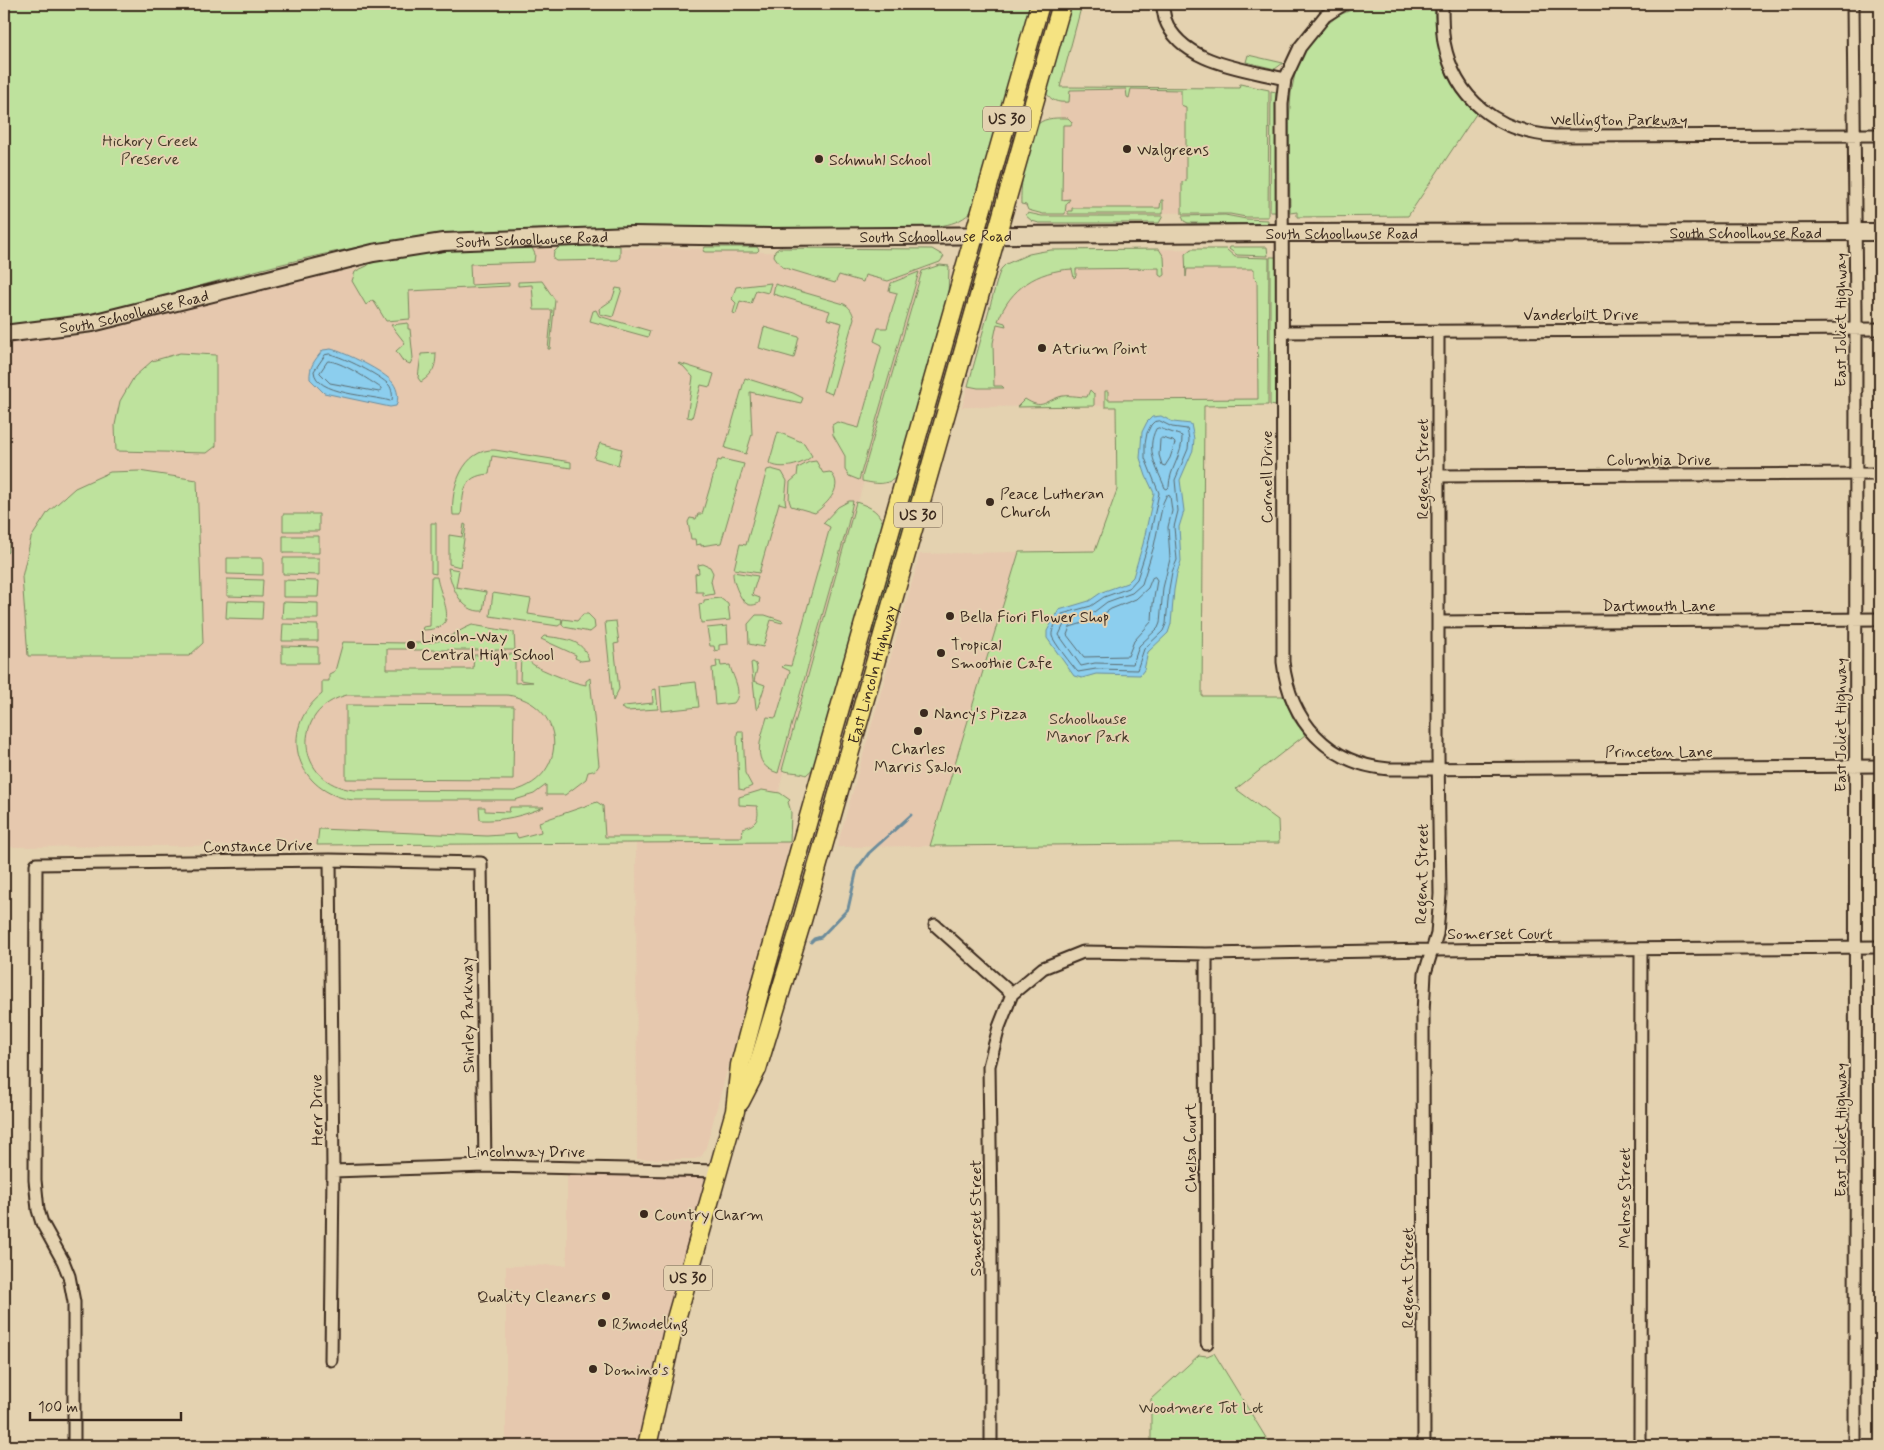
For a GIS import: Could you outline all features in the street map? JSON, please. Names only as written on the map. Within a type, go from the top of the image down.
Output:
[{"type":"main road","name":"US 30","points":[[974,235],[1040,4]]},
{"type":"main road","name":"US 30","points":[[996,235],[1062,4]]},
{"type":"main road","name":"East Lincoln Highway","points":[[647,1446],[674,1326],[735,1111],[740,1065],[760,990],[974,235]]},
{"type":"main road","name":"East Lincoln Highway","points":[[735,1111],[757,1069],[793,950],[870,685],[996,235]]},
{"type":"street","points":[[1162,4],[1165,20],[1176,38],[1191,51],[1212,61],[1286,79]]},
{"type":"street","name":"Cornell Drive","points":[[1344,4],[1325,16],[1300,46],[1286,79],[1282,104],[1283,662],[1285,681],[1296,711],[1314,735],[1327,746],[1351,761],[1376,768],[1438,769]]},
{"type":"street","name":"Wellington Parkway","points":[[1442,4],[1444,40],[1454,73],[1462,87],[1471,100],[1492,117],[1512,128],[1527,133],[1555,136],[1880,135]]},
{"type":"street","name":"East Joliet Highway","points":[[1853,4],[1856,232],[1857,620],[1855,1446]]},
{"type":"street","name":"South Schoolhouse Road","points":[[4,334],[92,323],[373,253],[443,242],[632,235],[769,237],[1282,233],[1880,232]]},
{"type":"street","name":"Vanderbilt Drive","points":[[1283,332],[1880,329]]},
{"type":"street","name":"Regent Street","points":[[1424,1446],[1423,1014],[1425,973],[1437,934],[1440,894],[1438,769],[1438,331]]},
{"type":"street","name":"Columbia Drive","points":[[1439,476],[1880,474]]},
{"type":"street","name":"Dartmouth Lane","points":[[1438,622],[1880,620]]},
{"type":"street","name":"Princeton Lane","points":[[1438,769],[1880,766]]},
{"type":"street","name":"Constance Drive","points":[[74,1446],[74,1302],[63,1261],[42,1223],[36,1196],[36,864],[330,860],[481,863]]},
{"type":"street","name":"Herr Drive","points":[[330,860],[333,1171],[331,1360]]},
{"type":"street","name":"Shirley Parkway","points":[[481,863],[485,1166]]},
{"type":"street","points":[[935,925],[1012,994]]},
{"type":"street","name":"Somerset Court","points":[[1012,994],[1043,968],[1083,952],[1206,954],[1432,950],[1880,947]]},
{"type":"street","name":"Melrose Street","points":[[1640,1446],[1641,949]]},
{"type":"street","name":"Chelsa Court","points":[[1206,954],[1206,1343]]},
{"type":"street","name":"Somerset Street","points":[[991,1446],[989,1066],[999,1027],[1012,994]]},
{"type":"street","name":"Lincolnway Drive","points":[[333,1171],[485,1166],[719,1171]]},
{"type":"shaded area","points":[[1060,87],[1239,88],[1239,212],[1060,214]]},
{"type":"shaded area","name":"Lincoln-Way Central High School","points":[[672,248],[809,254],[924,265],[785,765],[767,842],[790,842],[706,1147],[702,1156],[695,1159],[637,1159],[636,843],[4,847],[4,343],[91,334],[313,277],[371,266],[476,250]]},
{"type":"shaded area","points":[[1226,249],[1235,257],[1269,258],[1268,405],[962,407],[998,277],[1001,269],[1006,264],[1029,254],[1051,250]]},
{"type":"shaded area","points":[[1019,552],[930,846],[837,847],[920,554]]},
{"type":"shaded area","points":[[567,1170],[716,1173],[645,1446],[506,1446],[506,1266],[567,1265]]},
{"type":"green space","name":"Hickory Creek Preserve","points":[[4,4],[1033,4],[975,206],[970,213],[956,222],[938,226],[912,228],[694,230],[407,239],[296,260],[115,310],[85,316],[4,325]]},
{"type":"green space","points":[[1069,4],[1082,4],[1060,87],[1239,88],[1240,84],[1269,90],[1268,217],[1246,217],[1230,214],[1182,214],[1182,182],[1186,181],[1186,107],[1181,105],[1181,90],[1131,89],[1129,98],[1127,97],[1126,89],[1070,90],[1069,102],[1058,102],[1050,97],[1045,91]]},
{"type":"green space","points":[[1366,4],[1432,4],[1434,6],[1439,52],[1448,77],[1464,101],[1476,114],[1408,216],[1297,217],[1297,212],[1290,213],[1289,121],[1291,93],[1296,69],[1307,47],[1320,30],[1339,15]]},
{"type":"green space","points":[[1248,55],[1283,63],[1275,69],[1246,62]]},
{"type":"green space","points":[[1271,91],[1276,92],[1276,212],[1270,212]]},
{"type":"green space","points":[[1068,118],[1072,122],[1071,125],[1063,125],[1062,200],[1070,199],[1066,205],[1065,214],[1043,214],[1028,210],[1026,205],[1021,204],[1025,162],[1030,138],[1038,124],[1045,120]]},
{"type":"green space","points":[[1161,200],[1163,200],[1163,214],[1068,214],[1068,211],[1072,211],[1072,208],[1160,208]]},
{"type":"green space","points":[[1028,213],[1042,216],[1163,216],[1159,223],[1039,223],[1032,221],[1025,215]]},
{"type":"green space","points":[[1225,215],[1246,219],[1268,220],[1268,224],[1188,223],[1184,221],[1182,216]]},
{"type":"green space","points":[[562,244],[620,246],[620,257],[618,260],[556,261],[553,259],[554,252]]},
{"type":"green space","points":[[531,246],[535,254],[534,262],[470,264],[471,285],[509,283],[509,286],[409,291],[410,319],[386,321],[373,300],[366,305],[352,281],[355,272],[358,270],[374,260],[389,257],[458,248]]},
{"type":"green space","points":[[705,247],[757,247],[759,250],[757,252],[705,252],[703,251]]},
{"type":"green space","points":[[1230,247],[1267,247],[1268,256],[1237,255],[1229,249]]},
{"type":"green space","points":[[779,248],[932,249],[944,256],[940,262],[888,281],[865,275],[863,282],[839,275],[835,283],[782,267],[774,256],[775,251]]},
{"type":"green space","points":[[1159,249],[1164,257],[1165,275],[1162,277],[1159,275],[1159,268],[1076,269],[1076,276],[1074,278],[1072,269],[1047,273],[1026,283],[1003,309],[998,321],[1005,323],[1006,326],[997,324],[993,343],[994,386],[1002,386],[1004,388],[968,386],[998,277],[1001,269],[1006,264],[1029,254],[1051,250]]},
{"type":"green space","name":"Schoolhouse Manor Park","points":[[1191,249],[1226,249],[1235,257],[1269,258],[1268,405],[1204,406],[1202,696],[1283,696],[1294,720],[1305,735],[1236,789],[1278,820],[1279,843],[930,846],[1019,552],[1095,551],[1117,490],[1116,407],[1105,407],[1105,391],[1108,391],[1108,400],[1258,399],[1257,280],[1254,277],[1254,269],[1187,269],[1186,277],[1185,254]]},
{"type":"green space","points":[[1270,257],[1276,257],[1276,406],[1270,405]]},
{"type":"green space","points":[[940,265],[949,266],[948,299],[898,476],[881,483],[862,481],[922,271]]},
{"type":"green space","points":[[919,272],[859,480],[849,476],[845,470],[845,456],[833,435],[832,425],[837,422],[859,428],[882,345],[874,341],[878,328],[887,328],[897,293],[889,291],[891,283]]},
{"type":"green space","points":[[542,281],[555,300],[550,349],[548,349],[552,310],[534,310],[532,285],[518,286],[518,282]]},
{"type":"green space","points":[[771,283],[768,293],[756,290],[751,304],[740,301],[736,314],[733,313],[736,303],[732,299],[736,287]]},
{"type":"green space","points":[[775,284],[844,304],[852,311],[854,318],[832,394],[823,391],[842,323],[827,319],[830,311],[773,294]]},
{"type":"green space","points":[[616,288],[622,289],[613,317],[600,314],[599,309],[612,300]]},
{"type":"green space","points":[[596,310],[599,316],[650,331],[648,337],[590,321],[593,311]]},
{"type":"green space","points":[[408,323],[413,358],[410,364],[403,361],[396,351],[405,343],[391,325]]},
{"type":"green space","points":[[764,327],[799,337],[794,358],[759,348]]},
{"type":"green space","points":[[180,353],[216,355],[216,446],[207,453],[116,451],[115,425],[120,401],[134,377],[152,361]]},
{"type":"green space","points":[[436,353],[433,370],[421,382],[418,378],[421,354]]},
{"type":"green space","points":[[679,363],[714,374],[710,387],[701,385],[692,418],[687,417],[693,377]]},
{"type":"green space","points":[[745,378],[803,398],[801,403],[750,392],[752,434],[746,454],[725,448]]},
{"type":"green space","points":[[1090,390],[1094,394],[1094,406],[1017,407],[1025,399],[1039,405],[1062,396],[1087,397]]},
{"type":"green space","points":[[4,399],[9,400],[8,552],[4,555]]},
{"type":"green space","points":[[778,432],[804,443],[812,456],[803,462],[785,467],[769,463]]},
{"type":"green space","points":[[600,443],[622,449],[618,465],[594,458]]},
{"type":"green space","points":[[922,443],[925,443],[911,514],[876,635],[872,634],[886,569]]},
{"type":"green space","points":[[495,450],[571,462],[571,468],[492,456],[489,474],[480,475],[469,482],[464,493],[461,515],[453,515],[454,494],[461,472],[475,456],[484,451]]},
{"type":"green space","points":[[722,459],[744,464],[721,543],[696,545],[695,539],[691,539],[688,522],[690,518],[696,519],[698,514],[702,514],[718,460],[721,461]]},
{"type":"green space","points":[[816,461],[823,473],[830,472],[836,483],[833,494],[815,513],[791,506],[789,500],[790,482],[797,476],[798,468],[809,462]]},
{"type":"green space","points":[[771,469],[782,472],[787,481],[786,505],[779,503],[759,573],[734,569],[740,544],[746,545],[767,470]]},
{"type":"green space","points":[[139,471],[197,480],[203,643],[189,656],[28,656],[22,577],[31,538],[48,512],[75,488],[110,472]]},
{"type":"green space","points":[[853,501],[848,524],[778,773],[763,764],[760,757],[759,750],[762,734],[767,717],[776,718],[790,671],[782,667],[784,665],[791,666],[830,527],[823,523],[838,507]]},
{"type":"green space","points":[[856,502],[874,510],[880,517],[884,527],[816,766],[806,775],[785,771],[782,770]]},
{"type":"green space","points":[[283,514],[319,514],[319,531],[283,531]]},
{"type":"green space","points":[[431,523],[436,523],[436,574],[431,573]]},
{"type":"green space","points":[[464,524],[466,525],[460,567],[449,564],[449,535],[462,537]]},
{"type":"green space","points":[[283,536],[319,536],[319,553],[283,553]]},
{"type":"green space","points":[[227,558],[263,558],[263,575],[227,574]]},
{"type":"green space","points":[[283,558],[319,558],[319,575],[283,574]]},
{"type":"green space","points":[[703,564],[710,567],[713,573],[711,581],[714,594],[703,596],[703,592],[696,592],[695,574],[699,573],[698,565]]},
{"type":"green space","points":[[448,568],[459,570],[456,587],[486,592],[483,611],[469,608],[458,597]]},
{"type":"green space","points":[[733,572],[758,576],[752,595],[760,598],[759,603],[750,605],[744,602],[737,590]]},
{"type":"green space","points":[[431,577],[437,577],[445,603],[446,619],[442,625],[435,629],[422,630],[423,627],[430,626]]},
{"type":"green space","points":[[227,579],[263,580],[262,597],[227,596]]},
{"type":"green space","points":[[283,580],[319,581],[318,597],[283,597]]},
{"type":"green space","points":[[493,593],[531,599],[528,614],[562,619],[561,624],[558,626],[490,616]]},
{"type":"green space","points":[[720,598],[728,604],[730,620],[701,623],[699,604],[704,603],[704,600]]},
{"type":"green space","points":[[227,601],[263,602],[262,619],[226,618]]},
{"type":"green space","points":[[283,602],[318,603],[318,619],[282,619]]},
{"type":"green space","points":[[583,614],[588,614],[594,620],[595,628],[590,632],[564,627],[562,624],[563,619],[577,621]]},
{"type":"green space","points":[[756,615],[765,615],[783,621],[782,623],[771,620],[763,647],[749,644],[748,624]]},
{"type":"green space","points":[[616,621],[619,643],[614,644],[619,689],[613,701],[605,622]]},
{"type":"green space","points":[[283,624],[318,625],[318,641],[282,641]]},
{"type":"green space","points":[[472,625],[514,632],[515,650],[414,650],[414,643],[438,641]]},
{"type":"green space","points":[[727,626],[728,644],[719,645],[719,650],[715,651],[714,646],[710,646],[707,628]]},
{"type":"green space","points":[[544,636],[565,639],[577,644],[582,647],[589,660],[581,661],[575,658],[576,655],[541,639]]},
{"type":"green space","points":[[343,642],[407,643],[407,649],[387,649],[387,669],[473,669],[474,655],[515,654],[515,683],[533,682],[520,680],[521,655],[537,667],[567,680],[586,685],[586,681],[590,678],[599,765],[595,770],[588,772],[586,779],[565,795],[546,795],[546,785],[534,794],[515,800],[354,800],[334,795],[318,786],[307,773],[299,758],[297,742],[300,725],[308,709],[322,694],[322,681],[329,681],[329,674],[335,671]],"holes":[[[347,695],[507,695],[526,701],[541,711],[550,724],[554,740],[552,756],[545,771],[532,783],[514,791],[354,790],[334,785],[320,775],[311,761],[307,746],[309,730],[316,715],[329,703]]]},
{"type":"green space","points":[[282,646],[318,647],[318,663],[282,663]]},
{"type":"green space","points":[[716,661],[720,661],[721,666],[730,665],[738,689],[737,698],[734,703],[715,705],[712,668],[717,667]]},
{"type":"green space","points":[[751,663],[756,664],[757,669],[754,681],[765,685],[757,710]]},
{"type":"green space","points":[[696,682],[699,707],[662,711],[660,686]]},
{"type":"green space","points":[[656,689],[658,709],[627,711],[621,708],[624,706],[653,703],[652,690]]},
{"type":"green space","points":[[346,705],[514,706],[513,780],[346,779]]},
{"type":"green space","points":[[738,731],[743,731],[745,773],[752,786],[744,790],[739,789],[737,734]]},
{"type":"green space","points":[[762,790],[780,793],[790,800],[788,802],[791,812],[790,842],[317,845],[319,829],[487,836],[516,834],[518,838],[541,832],[539,822],[597,802],[603,806],[605,837],[742,837],[743,828],[756,821],[758,811],[757,806],[739,805],[739,797]]},
{"type":"green space","points":[[479,807],[485,807],[485,811],[509,812],[510,807],[544,807],[512,817],[480,820]]},
{"type":"green space","name":"Woodmere Tot Lot","points":[[1214,1353],[1271,1446],[1151,1446],[1151,1399],[1199,1355],[1207,1356]]},
{"type":"water","points":[[331,349],[364,363],[389,379],[397,392],[398,400],[396,406],[390,407],[324,393],[310,379],[310,370],[323,350]]},
{"type":"water","points":[[1161,416],[1173,422],[1191,424],[1194,439],[1193,450],[1180,480],[1184,511],[1179,527],[1181,561],[1177,573],[1171,624],[1168,633],[1148,652],[1144,670],[1140,675],[1096,674],[1082,678],[1074,676],[1047,638],[1047,631],[1059,610],[1089,601],[1102,592],[1127,583],[1133,577],[1143,544],[1154,493],[1140,458],[1142,432],[1152,417]]},
{"type":"waterway","points":[[811,942],[821,937],[848,909],[857,869],[869,853],[911,815]]},
{"type":"place","name":"Walgreens","points":[[1127,149]]},
{"type":"place","name":"Schmuhl School","points":[[819,159]]},
{"type":"place","name":"Atrium Point","points":[[1042,348]]},
{"type":"place","name":"Peace Lutheran Church","points":[[990,502]]},
{"type":"place","name":"Bella Fiori Flower Shop","points":[[950,616]]},
{"type":"place","name":"Lincoln-Way Central High School","points":[[411,645]]},
{"type":"place","name":"Tropical Smoothie Cafe","points":[[941,653]]},
{"type":"place","name":"Nancy's Pizza","points":[[924,713]]},
{"type":"place","name":"Charles Marris Salon","points":[[918,731]]},
{"type":"place","name":"Country Charm","points":[[644,1214]]},
{"type":"place","name":"Quality Cleaners","points":[[606,1296]]},
{"type":"place","name":"R3modeling","points":[[602,1323]]},
{"type":"place","name":"Domino's","points":[[593,1369]]}]
